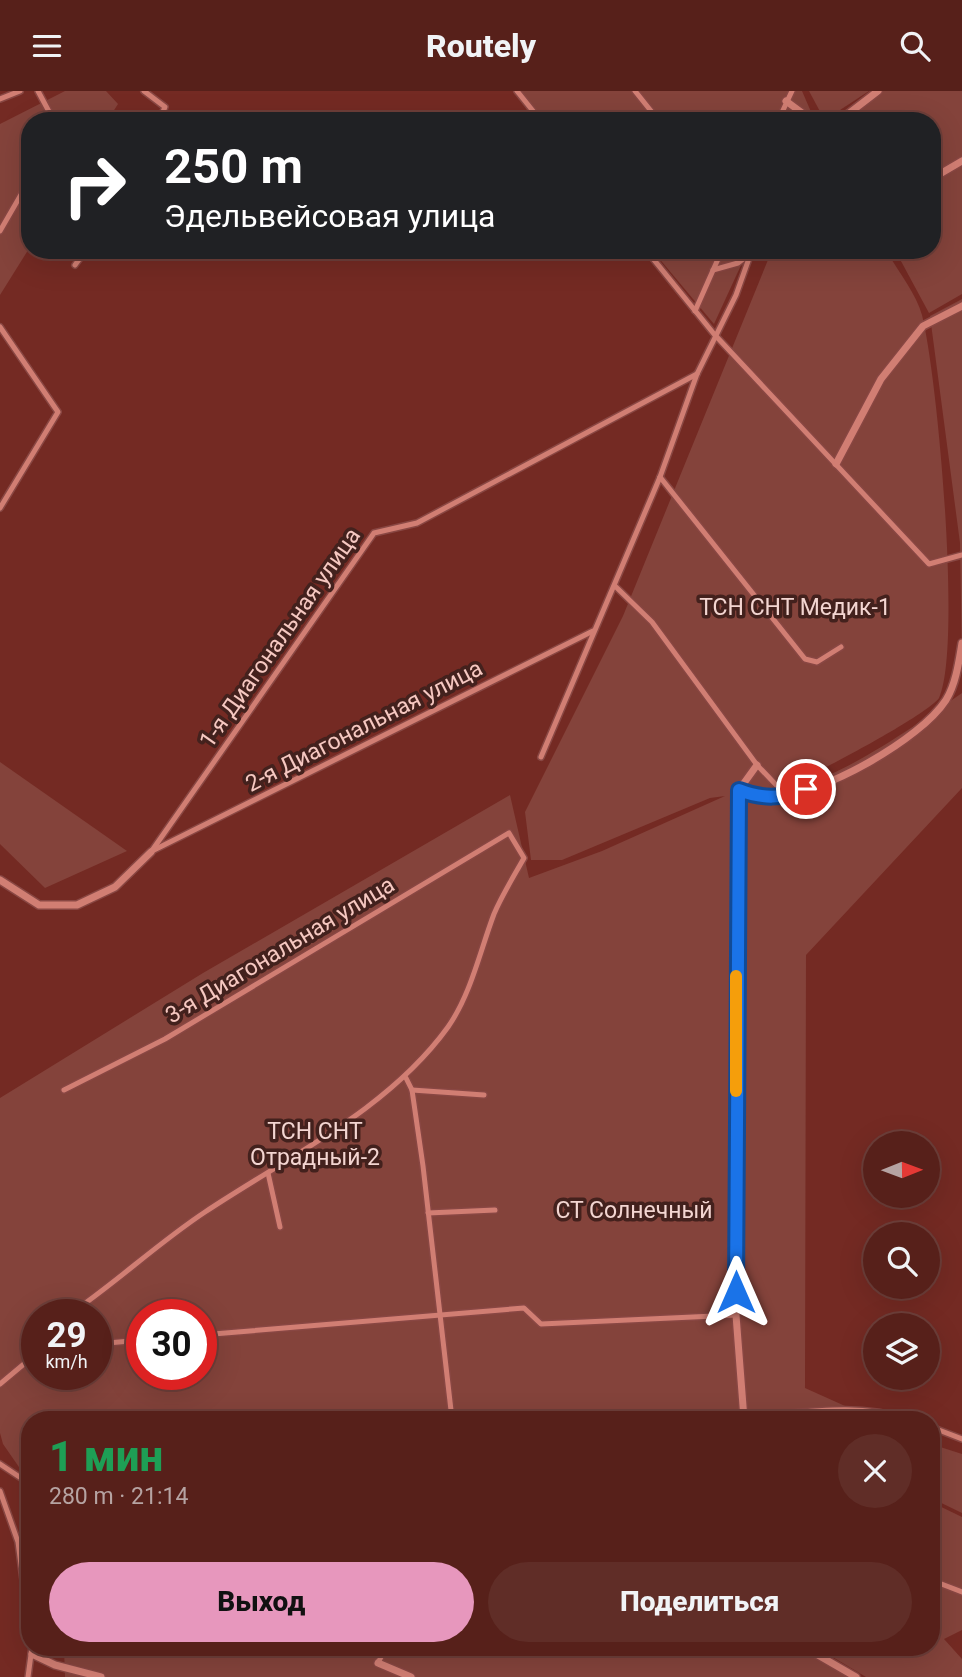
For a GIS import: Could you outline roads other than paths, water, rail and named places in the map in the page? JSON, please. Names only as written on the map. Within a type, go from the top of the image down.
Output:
[{"type":"street","points":[[851,112],[878,91]]},
{"type":"street","points":[[786,101],[801,112]]},
{"type":"street","points":[[941,173],[962,161]]},
{"type":"street","points":[[836,464],[881,379],[923,326],[962,306]]},
{"type":"street","points":[[739,790],[757,797],[792,795],[864,763],[919,731],[947,698],[962,643]]},
{"type":"street","points":[[743,1411],[736,1315],[739,790],[757,765]]},
{"type":"street","points":[[0,880],[39,905],[77,905],[115,887],[151,852]]},
{"type":"street","points":[[41,1656],[55,1665],[101,1677]]},
{"type":"street","points":[[820,1656],[856,1677]]},
{"type":"street","points":[[378,1663],[411,1677]]},
{"type":"lane","points":[[0,99],[20,91]]},
{"type":"lane","points":[[38,91],[49,112]]},
{"type":"lane","points":[[145,91],[165,107],[163,112]]},
{"type":"lane","points":[[517,91],[534,112]]},
{"type":"lane","points":[[635,91],[652,112]]},
{"type":"lane","points":[[782,112],[792,91]]},
{"type":"lane","points":[[0,231],[21,195]]},
{"type":"lane","points":[[75,265],[79,259]]},
{"type":"lane","points":[[653,259],[714,334],[929,564],[962,555]]},
{"type":"lane","points":[[695,311],[718,259]]},
{"type":"lane","points":[[713,271],[743,259]]},
{"type":"lane","points":[[541,757],[660,477],[697,374],[714,334],[736,295],[749,259]]},
{"type":"lane","points":[[0,327],[58,412],[0,508]]},
{"type":"lane","name":"1-я Диагональная улица","points":[[151,852],[374,533],[417,523],[697,374]]},
{"type":"lane","points":[[660,477],[805,659],[817,662],[841,647]]},
{"type":"lane","points":[[615,586],[652,622],[757,765],[780,790]]},
{"type":"lane","name":"2-я Диагональная улица","points":[[151,852],[593,631]]},
{"type":"lane","name":"3-я Диагональная улица","points":[[64,1090],[165,1039],[509,833],[524,858],[496,911],[460,1006],[447,1028],[406,1077]]},
{"type":"lane","points":[[92,1299],[202,1214],[268,1173],[406,1077],[412,1090],[451,1411]]},
{"type":"lane","points":[[412,1090],[484,1095]]},
{"type":"lane","points":[[268,1173],[279,1227]]},
{"type":"lane","points":[[428,1213],[495,1210]]},
{"type":"lane","points":[[217,1334],[524,1308],[541,1324],[736,1315]]},
{"type":"lane","points":[[0,1384],[21,1368]]},
{"type":"lane","points":[[815,1411],[845,1408],[883,1411]]},
{"type":"lane","points":[[940,1430],[962,1439]]},
{"type":"lane","points":[[0,1464],[21,1478]]},
{"type":"lane","points":[[0,1491],[18,1542],[21,1565]]},
{"type":"lane","points":[[940,1583],[962,1592]]},
{"type":"lane","points":[[28,1677],[31,1656]]},
{"type":"lane","points":[[378,1663],[382,1656]]},
{"type":"park label","name":"ТСН СНТ Медик-1","points":[[795,607]]},
{"type":"park label","name":"ТСН СНТ Отрадный-2","points":[[315,1144]]},
{"type":"park label","name":"СТ Солнечный","points":[[634,1210]]}]
